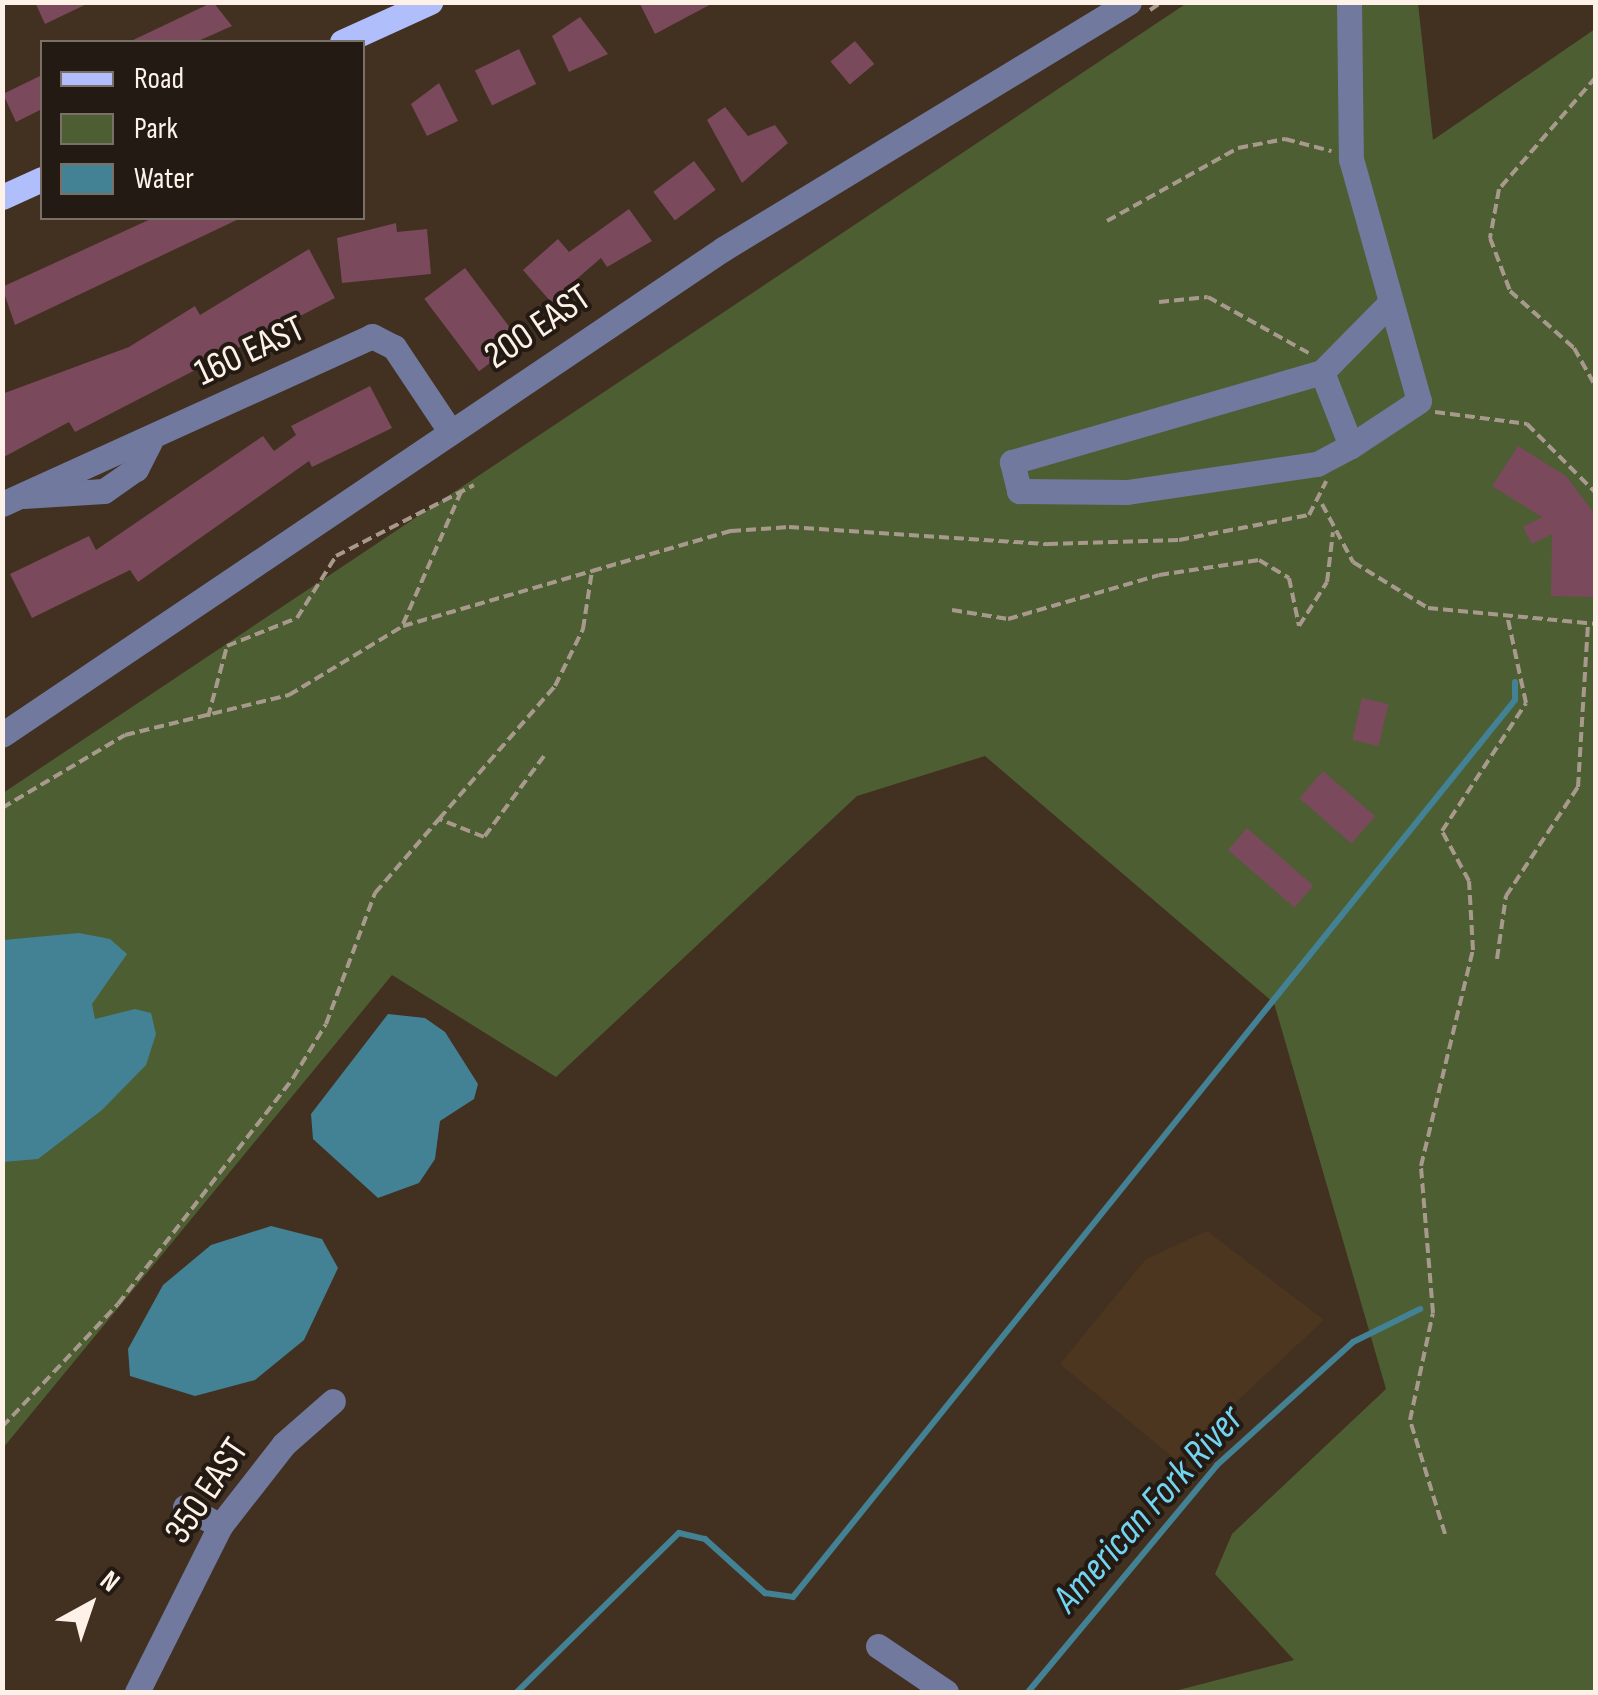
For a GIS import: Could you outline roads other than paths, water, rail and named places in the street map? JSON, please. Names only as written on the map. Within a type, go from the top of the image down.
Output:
[{"type":"main road","points":[[346,40],[430,2]]},
{"type":"main road","points":[[2,197],[40,180]]},
{"type":"street","name":"200 EAST","points":[[2,736],[815,189],[1129,2]]},
{"type":"street","points":[[1349,2],[1351,159],[1420,401],[1317,464],[1127,492],[1019,491],[1012,462],[1322,372],[1390,303]]},
{"type":"street","name":"160 EAST","points":[[13,500],[130,440],[150,441],[384,338],[450,431]]},
{"type":"street","points":[[1322,372],[1351,446]]},
{"type":"street","name":"160 EAST","points":[[13,500],[104,490],[136,468],[150,441]]},
{"type":"street","name":"350 EAST","points":[[137,1692],[220,1526],[284,1444],[333,1401]]},
{"type":"street","points":[[184,1507],[220,1526]]},
{"type":"street","points":[[878,1646],[946,1692]]},
{"type":"water","points":[[79,933],[110,939],[127,954],[92,1004],[95,1019],[135,1009],[151,1013],[156,1034],[146,1065],[102,1110],[38,1159],[3,1162],[3,940]]},
{"type":"water","points":[[388,1014],[425,1018],[445,1032],[478,1084],[474,1099],[440,1121],[435,1159],[419,1183],[378,1198],[313,1139],[311,1114]]},
{"type":"water","points":[[271,1226],[322,1239],[338,1268],[304,1340],[255,1380],[195,1396],[130,1376],[128,1349],[163,1285],[211,1245]]},
{"type":"waterway","points":[[517,1692],[679,1533],[705,1539],[765,1593],[793,1597],[1515,700],[1515,682]]},
{"type":"waterway","name":"American Fork River","points":[[1028,1692],[1217,1465],[1353,1342],[1420,1309]]}]
